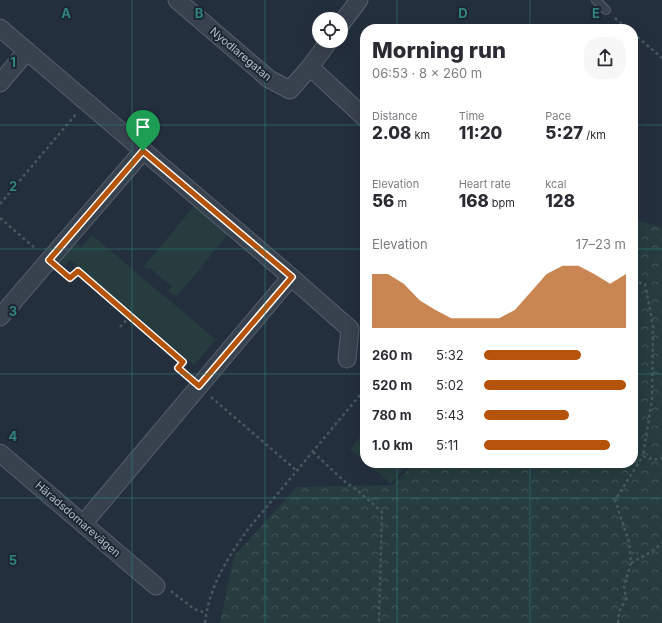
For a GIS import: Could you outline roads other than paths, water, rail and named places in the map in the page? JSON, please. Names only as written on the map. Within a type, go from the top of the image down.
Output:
[{"type":"street","name":"Nyodlaregatan","points":[[177,0],[269,79],[290,90],[310,67]]},
{"type":"street","points":[[348,15],[359,0]]},
{"type":"street","points":[[0,28],[350,328],[347,359]]},
{"type":"street","points":[[324,48],[310,67],[360,113]]},
{"type":"street","points":[[0,83],[27,51]]},
{"type":"street","points":[[0,317],[143,151]]},
{"type":"street","points":[[83,524],[292,277]]},
{"type":"street","name":"Häradsdomarevägen","points":[[0,452],[156,586]]},
{"type":"lane","points":[[596,0],[606,10]]}]
